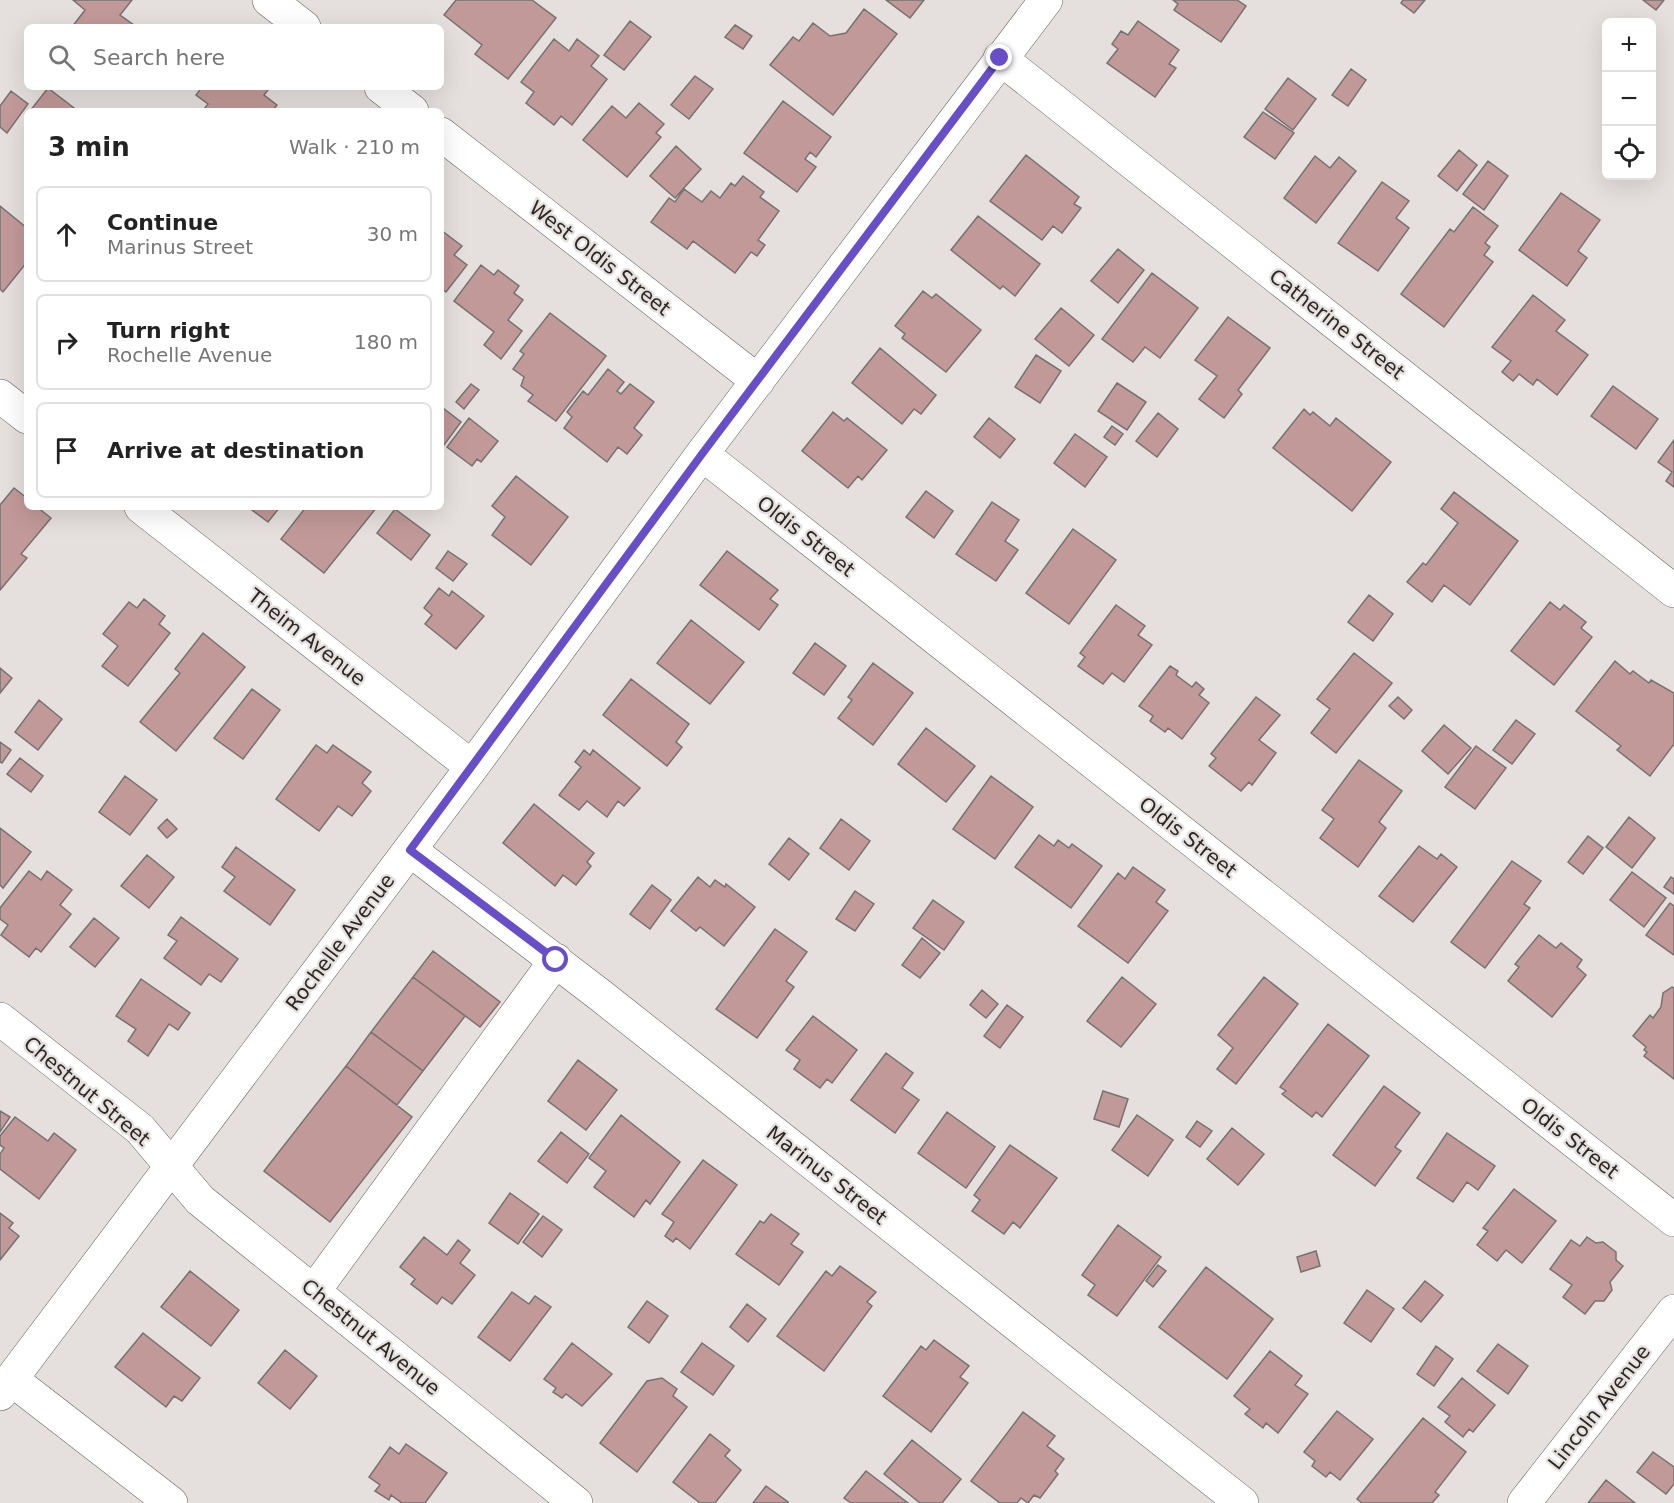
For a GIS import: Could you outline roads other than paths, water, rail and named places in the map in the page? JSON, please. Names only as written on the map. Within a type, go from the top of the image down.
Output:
[{"type":"street","points":[[269,0],[300,24]]},
{"type":"street","name":"Rochelle Avenue","points":[[6,1387],[472,767],[702,454],[1046,0]]},
{"type":"street","name":"Catherine Street","points":[[1000,58],[1674,591]]},
{"type":"street","points":[[385,90],[408,108]]},
{"type":"street","name":"West Oldis Street","points":[[444,136],[758,381]]},
{"type":"street","points":[[0,396],[24,415]]},
{"type":"street","name":"Oldis Street","points":[[702,454],[1674,1220]]},
{"type":"street","name":"Theim Avenue","points":[[145,510],[472,767]]},
{"type":"street","name":"Marinus Street","points":[[410,850],[556,960],[1242,1503]]},
{"type":"street","points":[[314,1291],[556,960]]},
{"type":"street","name":"Chestnut Street","points":[[0,1020],[140,1129],[171,1166]]},
{"type":"street","name":"Chestnut Avenue","points":[[171,1166],[200,1200],[576,1503]]},
{"type":"street","name":"Lincoln Avenue","points":[[1524,1503],[1674,1311]]},
{"type":"street","points":[[6,1387],[171,1503]]}]
